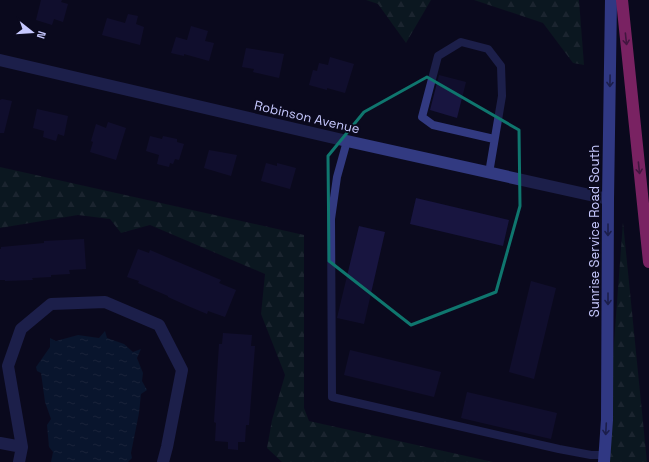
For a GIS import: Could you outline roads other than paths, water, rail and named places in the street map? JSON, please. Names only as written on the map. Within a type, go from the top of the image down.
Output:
[{"type":"highway","points":[[622,0],[649,262]]},
{"type":"street","name":"Sunrise Service Road South","points":[[604,458],[607,412],[611,0]]},
{"type":"street","name":"Robinson Avenue","points":[[0,60],[347,141],[608,199]]},
{"type":"street","points":[[20,462],[22,447],[8,366],[21,329],[50,304],[105,302],[159,325],[182,370],[163,462]]},
{"type":"street","points":[[0,443],[22,447]]},
{"type":"lane","points":[[489,173],[502,96],[501,66],[488,49],[461,42],[438,56],[422,118],[433,125],[494,139]]},
{"type":"lane","points":[[347,141],[337,177],[331,219],[332,397],[604,458]]},
{"type":"water","points":[[105,331],[107,338],[124,344],[133,352],[141,349],[137,358],[143,373],[142,381],[147,390],[141,394],[139,413],[131,453],[132,458],[128,462],[51,462],[53,452],[49,447],[47,425],[51,419],[45,402],[41,373],[37,371],[36,367],[50,347],[50,338],[56,341],[78,335],[99,338]]}]
